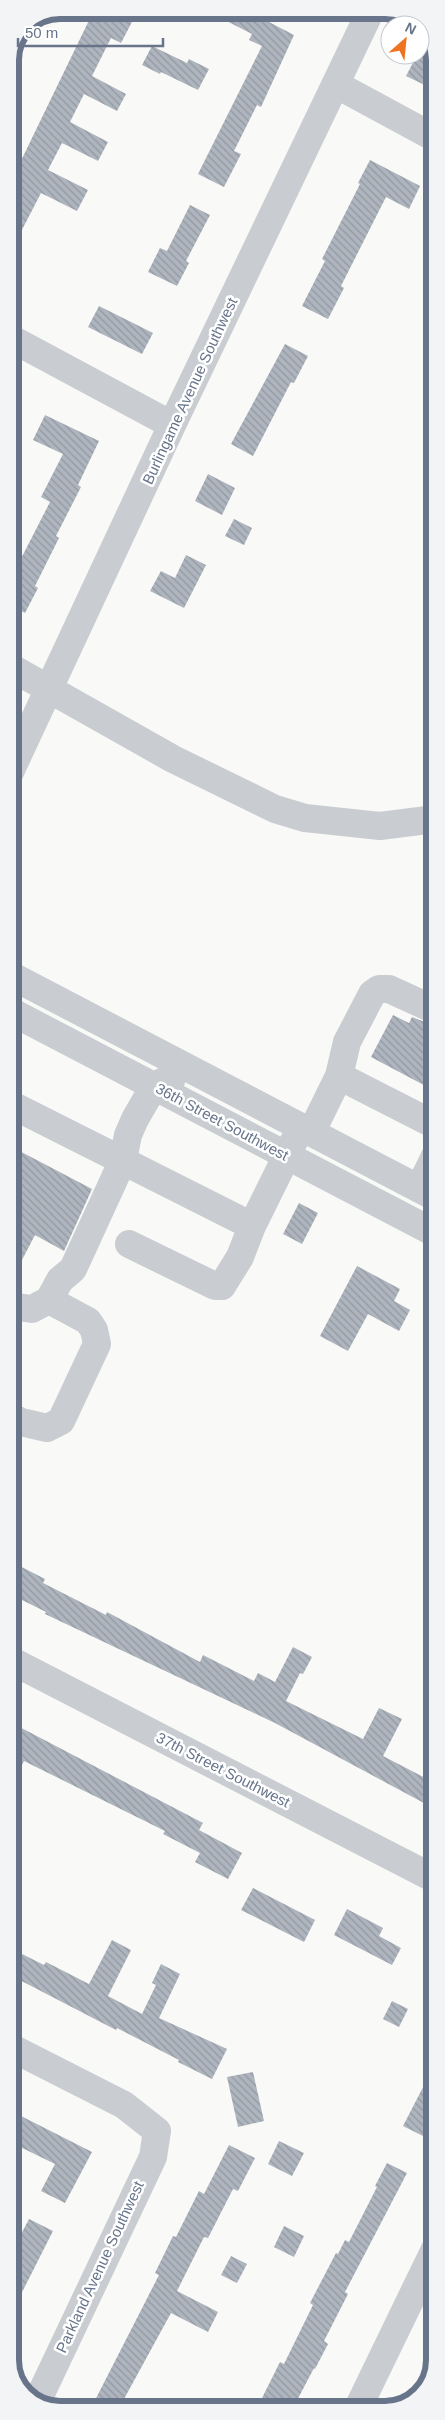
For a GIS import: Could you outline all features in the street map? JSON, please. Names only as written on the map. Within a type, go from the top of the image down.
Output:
[{"type":"street","name":"Burlingame Avenue Southwest","points":[[19,753],[172,425],[337,85],[367,19]]},
{"type":"street","points":[[337,85],[426,134]]},
{"type":"street","points":[[19,343],[172,425]]},
{"type":"street","points":[[19,673],[173,759],[275,809],[305,818],[380,826],[426,820]]},
{"type":"street","name":"36th Street Southwest","points":[[19,980],[426,1192]]},
{"type":"street","points":[[129,1244],[215,1286],[222,1286],[240,1257],[252,1226],[286,1156],[306,1131],[339,1076],[347,1042],[372,994],[379,989],[389,989],[426,1006]]},
{"type":"street","name":"36th Street Southwest","points":[[19,1016],[426,1229]]},
{"type":"street","points":[[339,1076],[426,1120]]},
{"type":"street","points":[[19,1307],[32,1309],[49,1300],[60,1280],[73,1269],[123,1160],[128,1135],[154,1086],[164,1081],[174,1081],[214,1095],[252,1103]]},
{"type":"street","points":[[19,1108],[252,1226]]},
{"type":"street","points":[[19,1421],[47,1428],[62,1421],[97,1344],[94,1330],[88,1321],[49,1300]]},
{"type":"street","name":"37th Street Southwest","points":[[19,1665],[426,1874]]},
{"type":"street","name":"Parkland Avenue Southwest","points":[[19,2052],[124,2106],[157,2131],[153,2157],[40,2396]]},
{"type":"street","points":[[361,2401],[426,2268]]},
{"type":"building","points":[[90,19],[133,20],[121,43],[111,38],[92,76],[126,94],[117,111],[84,94],[70,122],[108,142],[98,161],[62,143],[48,170],[88,190],[77,211],[41,193],[19,236],[19,165]]},
{"type":"building","points":[[223,19],[263,19],[294,35],[261,107],[257,105],[234,151],[241,154],[224,187],[198,174],[262,46],[249,40],[252,34]]},
{"type":"building","points":[[152,46],[187,63],[189,59],[209,69],[198,90],[142,65]]},
{"type":"building","points":[[412,65],[426,65],[426,86],[406,76]]},
{"type":"building","points":[[370,160],[420,186],[409,209],[386,197],[341,286],[344,288],[328,319],[302,306],[325,261],[322,259]]},
{"type":"building","points":[[190,205],[210,215],[186,261],[189,263],[177,286],[148,272],[160,248],[167,251]]},
{"type":"building","points":[[99,306],[153,333],[142,354],[88,327]]},
{"type":"building","points":[[285,344],[308,356],[294,383],[291,382],[253,456],[231,444]]},
{"type":"building","points":[[45,415],[99,441],[78,485],[81,487],[56,536],[59,538],[35,586],[38,588],[25,613],[19,610],[19,562],[50,502],[41,497],[63,454],[33,440]]},
{"type":"building","points":[[208,474],[235,488],[222,515],[195,501]]},
{"type":"building","points":[[234,519],[252,528],[244,545],[225,536]]},
{"type":"building","points":[[186,555],[206,565],[184,608],[150,591],[161,571],[175,578]]},
{"type":"building","points":[[393,1015],[409,1023],[412,1017],[426,1022],[426,1086],[371,1057]]},
{"type":"building","points":[[19,1151],[92,1189],[64,1251],[35,1235],[19,1266]]},
{"type":"building","points":[[299,1203],[318,1213],[302,1244],[283,1234]]},
{"type":"building","points":[[357,1266],[400,1289],[394,1301],[410,1310],[399,1331],[368,1314],[348,1351],[320,1336]]},
{"type":"building","points":[[19,1566],[45,1579],[43,1583],[106,1615],[107,1612],[200,1662],[203,1655],[254,1681],[258,1673],[275,1682],[293,1647],[312,1657],[303,1674],[300,1673],[286,1701],[363,1739],[379,1708],[402,1719],[383,1756],[426,1778],[426,1804],[275,1723],[45,1614],[46,1612],[19,1598]]},
{"type":"building","points":[[19,1727],[203,1823],[199,1830],[242,1853],[228,1879],[195,1862],[200,1853],[163,1834],[165,1831],[24,1761],[19,1771]]},
{"type":"building","points":[[253,1888],[315,1920],[304,1942],[241,1910]]},
{"type":"building","points":[[347,1909],[383,1928],[379,1936],[401,1948],[392,1965],[334,1935]]},
{"type":"building","points":[[112,1940],[131,1950],[108,1996],[142,2014],[156,1985],[152,1983],[161,1964],[180,1974],[159,2018],[227,2049],[212,2079],[117,2028],[116,2030],[19,1980],[19,1952],[44,1965],[46,1962],[89,1984]]},
{"type":"building","points":[[392,2001],[408,2009],[399,2027],[383,2019]]},
{"type":"building","points":[[253,2072],[264,2121],[238,2127],[227,2077]]},
{"type":"building","points":[[426,2081],[426,2130],[423,2136],[403,2126]]},
{"type":"building","points":[[21,2116],[92,2152],[65,2203],[41,2191],[55,2164],[19,2146],[19,2121]]},
{"type":"building","points":[[279,2141],[304,2153],[292,2176],[268,2164]]},
{"type":"building","points":[[229,2145],[255,2158],[238,2191],[233,2189],[208,2238],[204,2237],[177,2291],[218,2312],[208,2332],[171,2313],[123,2401],[95,2401],[159,2275],[155,2273],[173,2236],[176,2237],[199,2191],[204,2194]]},
{"type":"building","points":[[387,2163],[407,2173],[345,2292],[348,2294],[324,2341],[328,2344],[297,2401],[260,2401],[280,2362],[284,2364],[313,2305],[310,2303],[336,2253],[338,2254],[345,2240],[349,2242],[377,2187],[375,2186]]},
{"type":"building","points":[[29,2219],[53,2231],[19,2298],[19,2238]]},
{"type":"building","points":[[284,2226],[304,2236],[294,2257],[274,2247]]},
{"type":"building","points":[[231,2256],[247,2264],[237,2283],[221,2275]]}]
